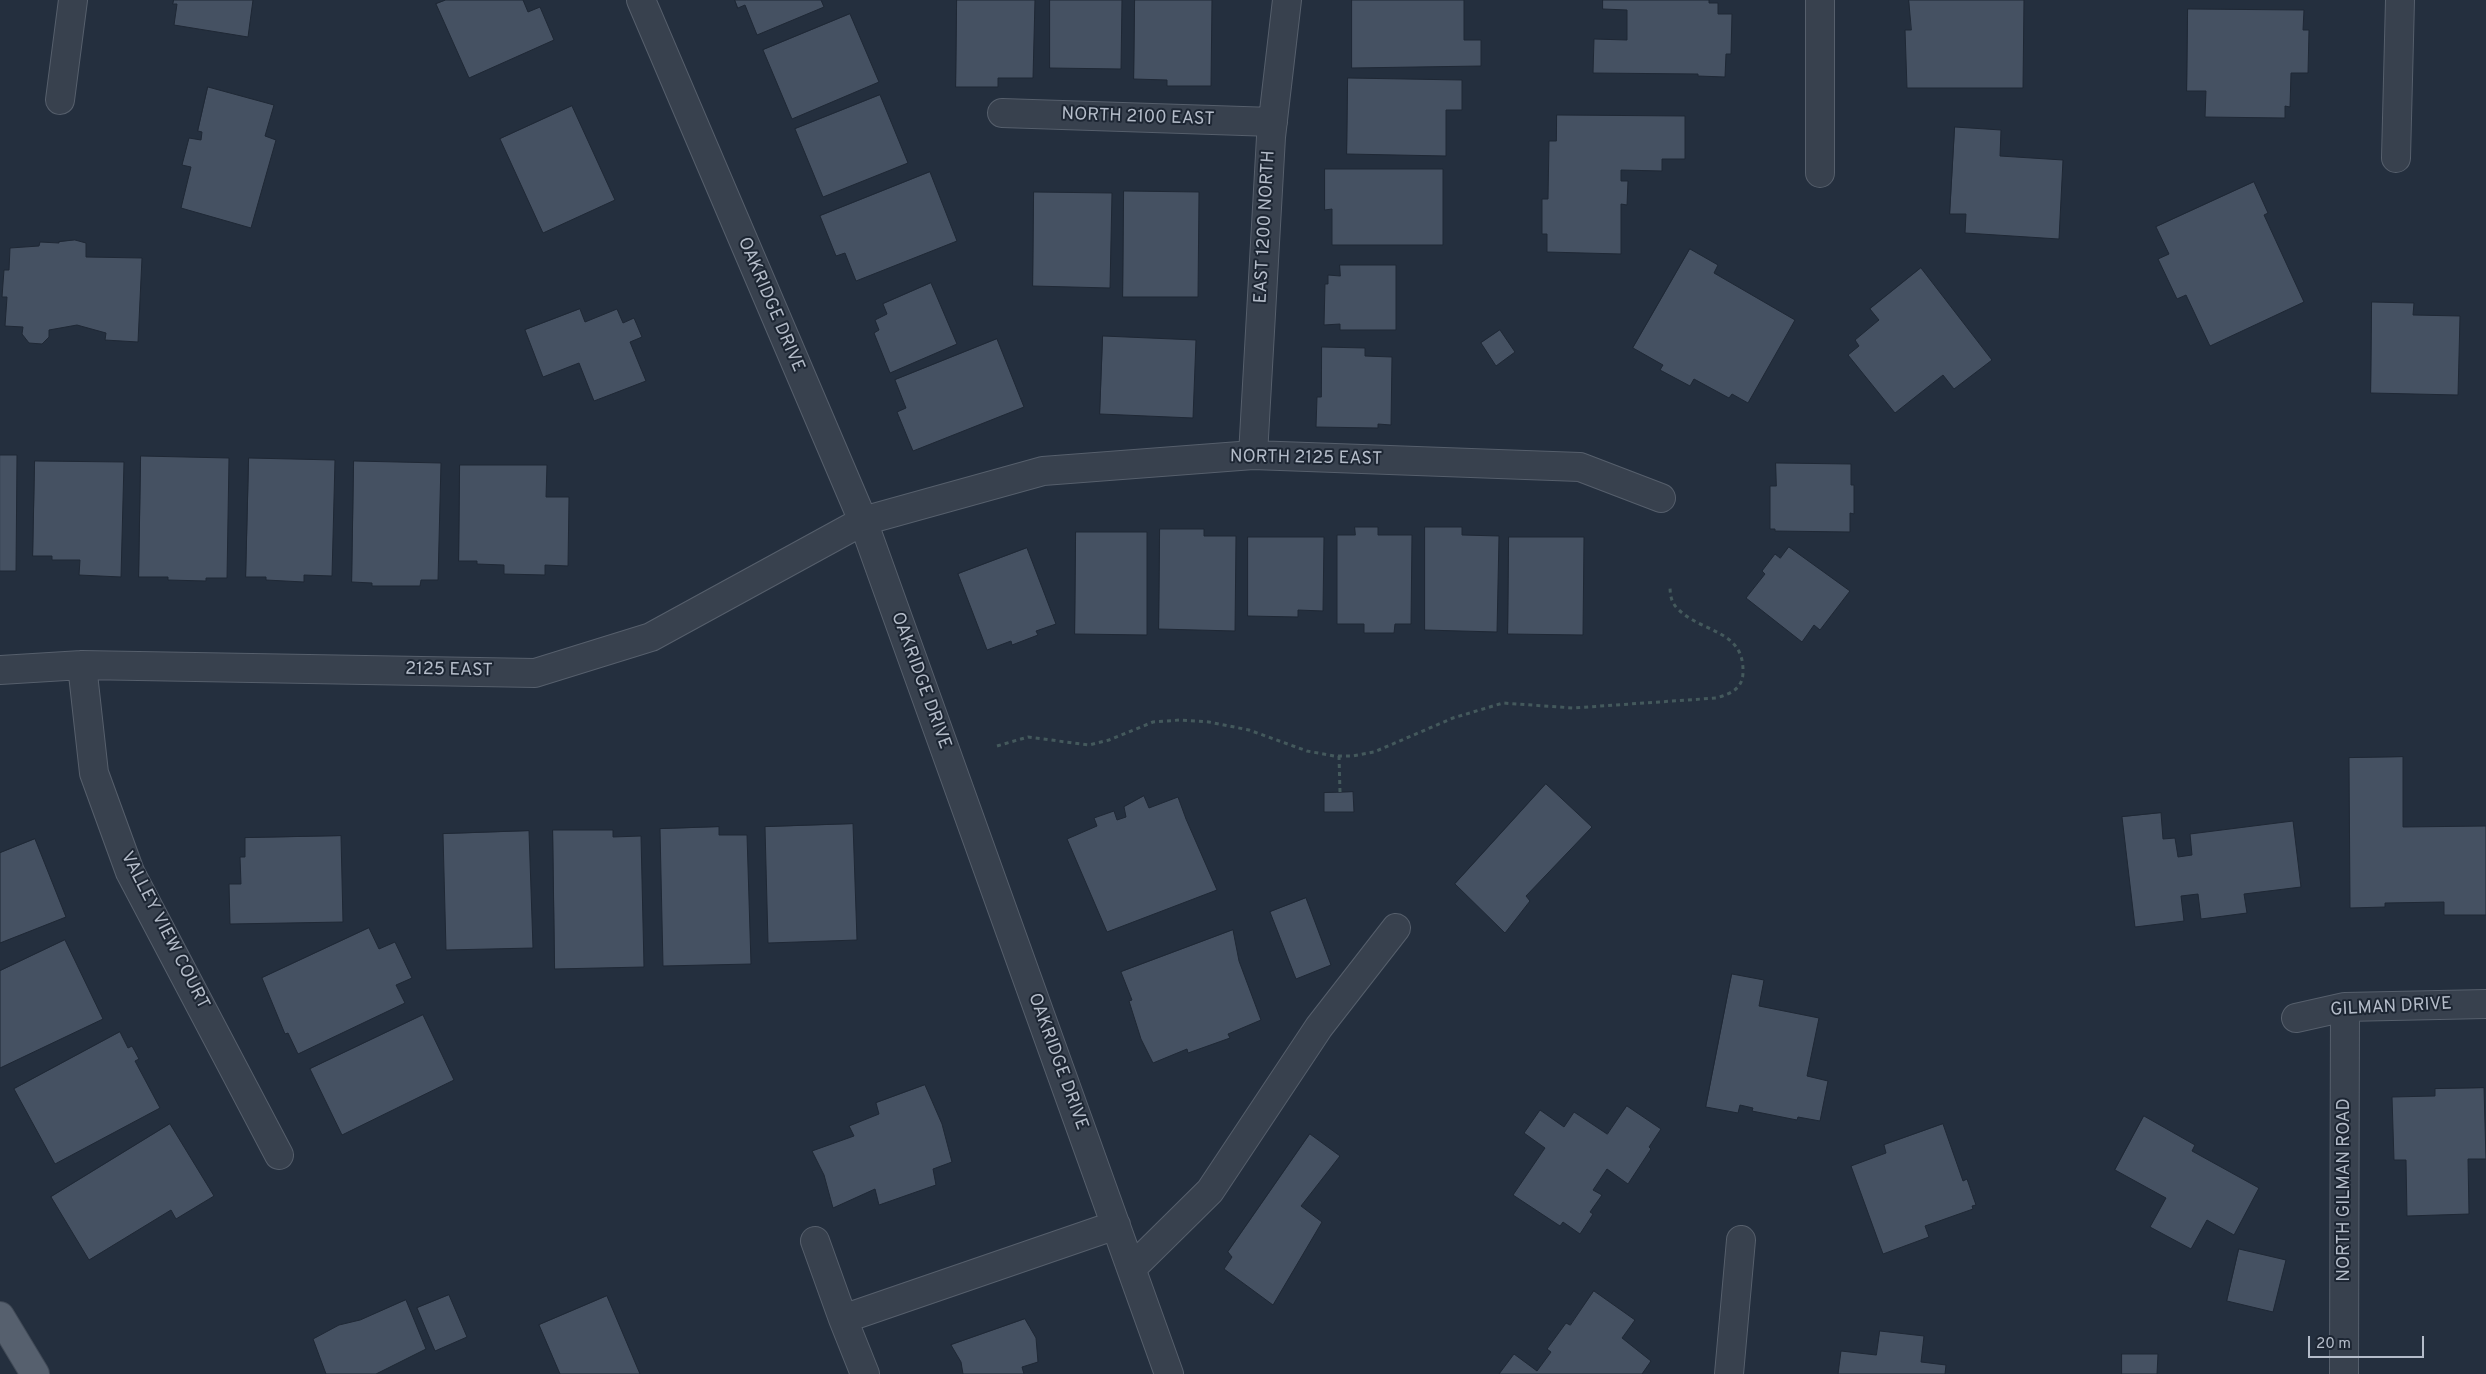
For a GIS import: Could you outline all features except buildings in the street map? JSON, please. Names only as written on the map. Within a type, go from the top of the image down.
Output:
[{"type":"main road","points":[[0,1316],[35,1374]]},
{"type":"street","points":[[60,100],[73,0]]},
{"type":"street","name":"OAKRIDGE DRIVE","points":[[641,0],[863,521],[1170,1374]]},
{"type":"street","name":"EAST 1200 NORTH","points":[[1253,455],[1273,122],[1286,0]]},
{"type":"street","points":[[1820,0],[1820,173]]},
{"type":"street","points":[[2396,158],[2400,0]]},
{"type":"street","name":"NORTH 2100 EAST","points":[[1002,113],[1273,122]]},
{"type":"street","name":"NORTH 2125 EAST","points":[[863,521],[1043,471],[1253,455],[1580,467],[1661,498]]},
{"type":"street","name":"2125 EAST","points":[[0,670],[82,665],[536,673],[651,637],[863,521]]},
{"type":"street","name":"VALLEY VIEW COURT","points":[[82,665],[94,773],[130,872],[279,1155]]},
{"type":"street","points":[[1132,1268],[1210,1191],[1319,1027],[1396,928]]},
{"type":"street","name":"GILMAN DRIVE","points":[[2296,1018],[2345,1007],[2486,1004]]},
{"type":"street","name":"NORTH GILMAN ROAD","points":[[2344,1374],[2345,1007]]},
{"type":"street","points":[[843,1319],[1116,1225]]},
{"type":"street","points":[[1729,1374],[1740,1240]]},
{"type":"street","points":[[815,1241],[864,1374]]},
{"type":"path","points":[[997,746],[1028,737],[1089,745],[1109,740],[1153,722],[1180,720],[1209,722],[1248,730],[1307,750],[1340,756],[1374,752],[1454,718],[1503,703],[1573,708],[1716,698],[1733,693],[1743,680],[1744,662],[1739,649],[1730,639],[1689,618],[1678,609],[1671,598],[1670,585]]},
{"type":"path","points":[[1340,756],[1340,792]]}]
